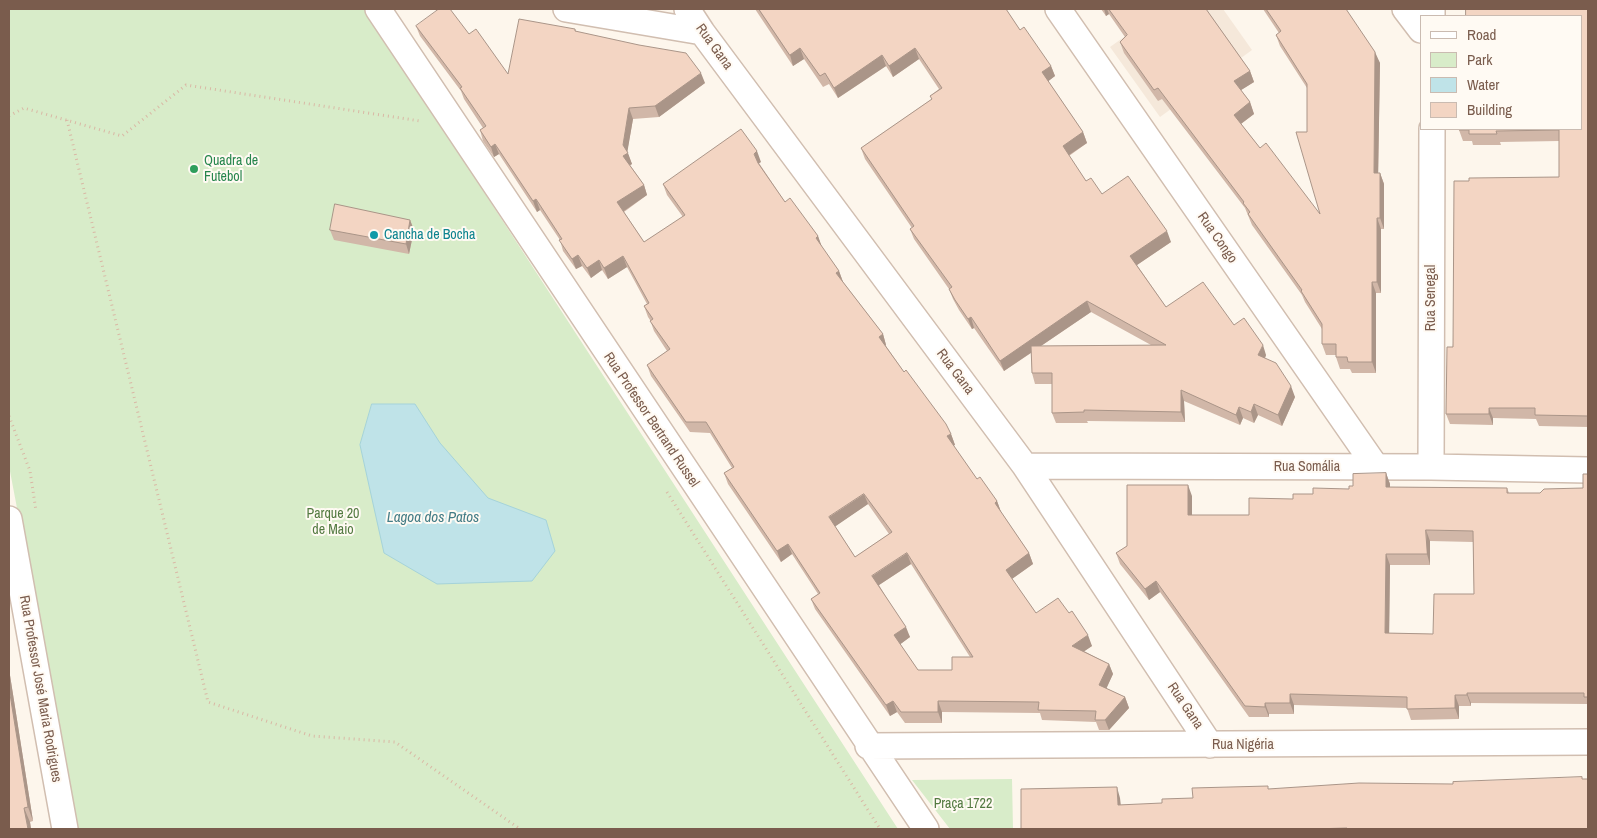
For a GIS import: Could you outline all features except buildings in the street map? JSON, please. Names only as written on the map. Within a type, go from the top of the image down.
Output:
[{"type":"street","name":"Rua Professor Bertrand Russel","points":[[378,9],[868,746],[926,829]]},
{"type":"street","points":[[566,9],[702,32]]},
{"type":"street","name":"Rua Gana","points":[[687,9],[702,32],[1025,466],[1210,745]]},
{"type":"street","name":"Rua Congo","points":[[1058,9],[1376,467]]},
{"type":"street","points":[[1405,9],[1420,29]]},
{"type":"street","name":"Rua Senegal","points":[[1431,467],[1432,130]]},
{"type":"street","name":"Rua Somália","points":[[1025,466],[1431,467],[1588,470]]},
{"type":"street","name":"Rua Professor José Maria Rodrigues","points":[[9,518],[65,829]]},
{"type":"street","name":"Rua Nigéria","points":[[868,746],[1588,742]]},
{"type":"path","points":[[9,116],[24,108],[122,136],[186,85],[426,122]]},
{"type":"path","points":[[67,120],[208,702],[312,736],[395,742],[520,829]]},
{"type":"shaded area","points":[[1163,9],[1223,9],[1252,50],[1160,117],[1110,47]]},
{"type":"green space","name":"Parque 20 de Maio","points":[[9,9],[365,9],[898,829],[78,829],[9,466]]},
{"type":"green space","name":"Praça 1722","points":[[1012,779],[1013,829],[950,829],[912,780]]},
{"type":"water","name":"Lagoa dos Patos","points":[[372,404],[415,404],[440,443],[488,498],[546,520],[555,551],[532,581],[437,584],[384,553],[360,445]]},
{"type":"place","name":"Quadra de Futebol","points":[[194,169]]},
{"type":"place","name":"Cancha de Bocha","points":[[374,235]]}]
